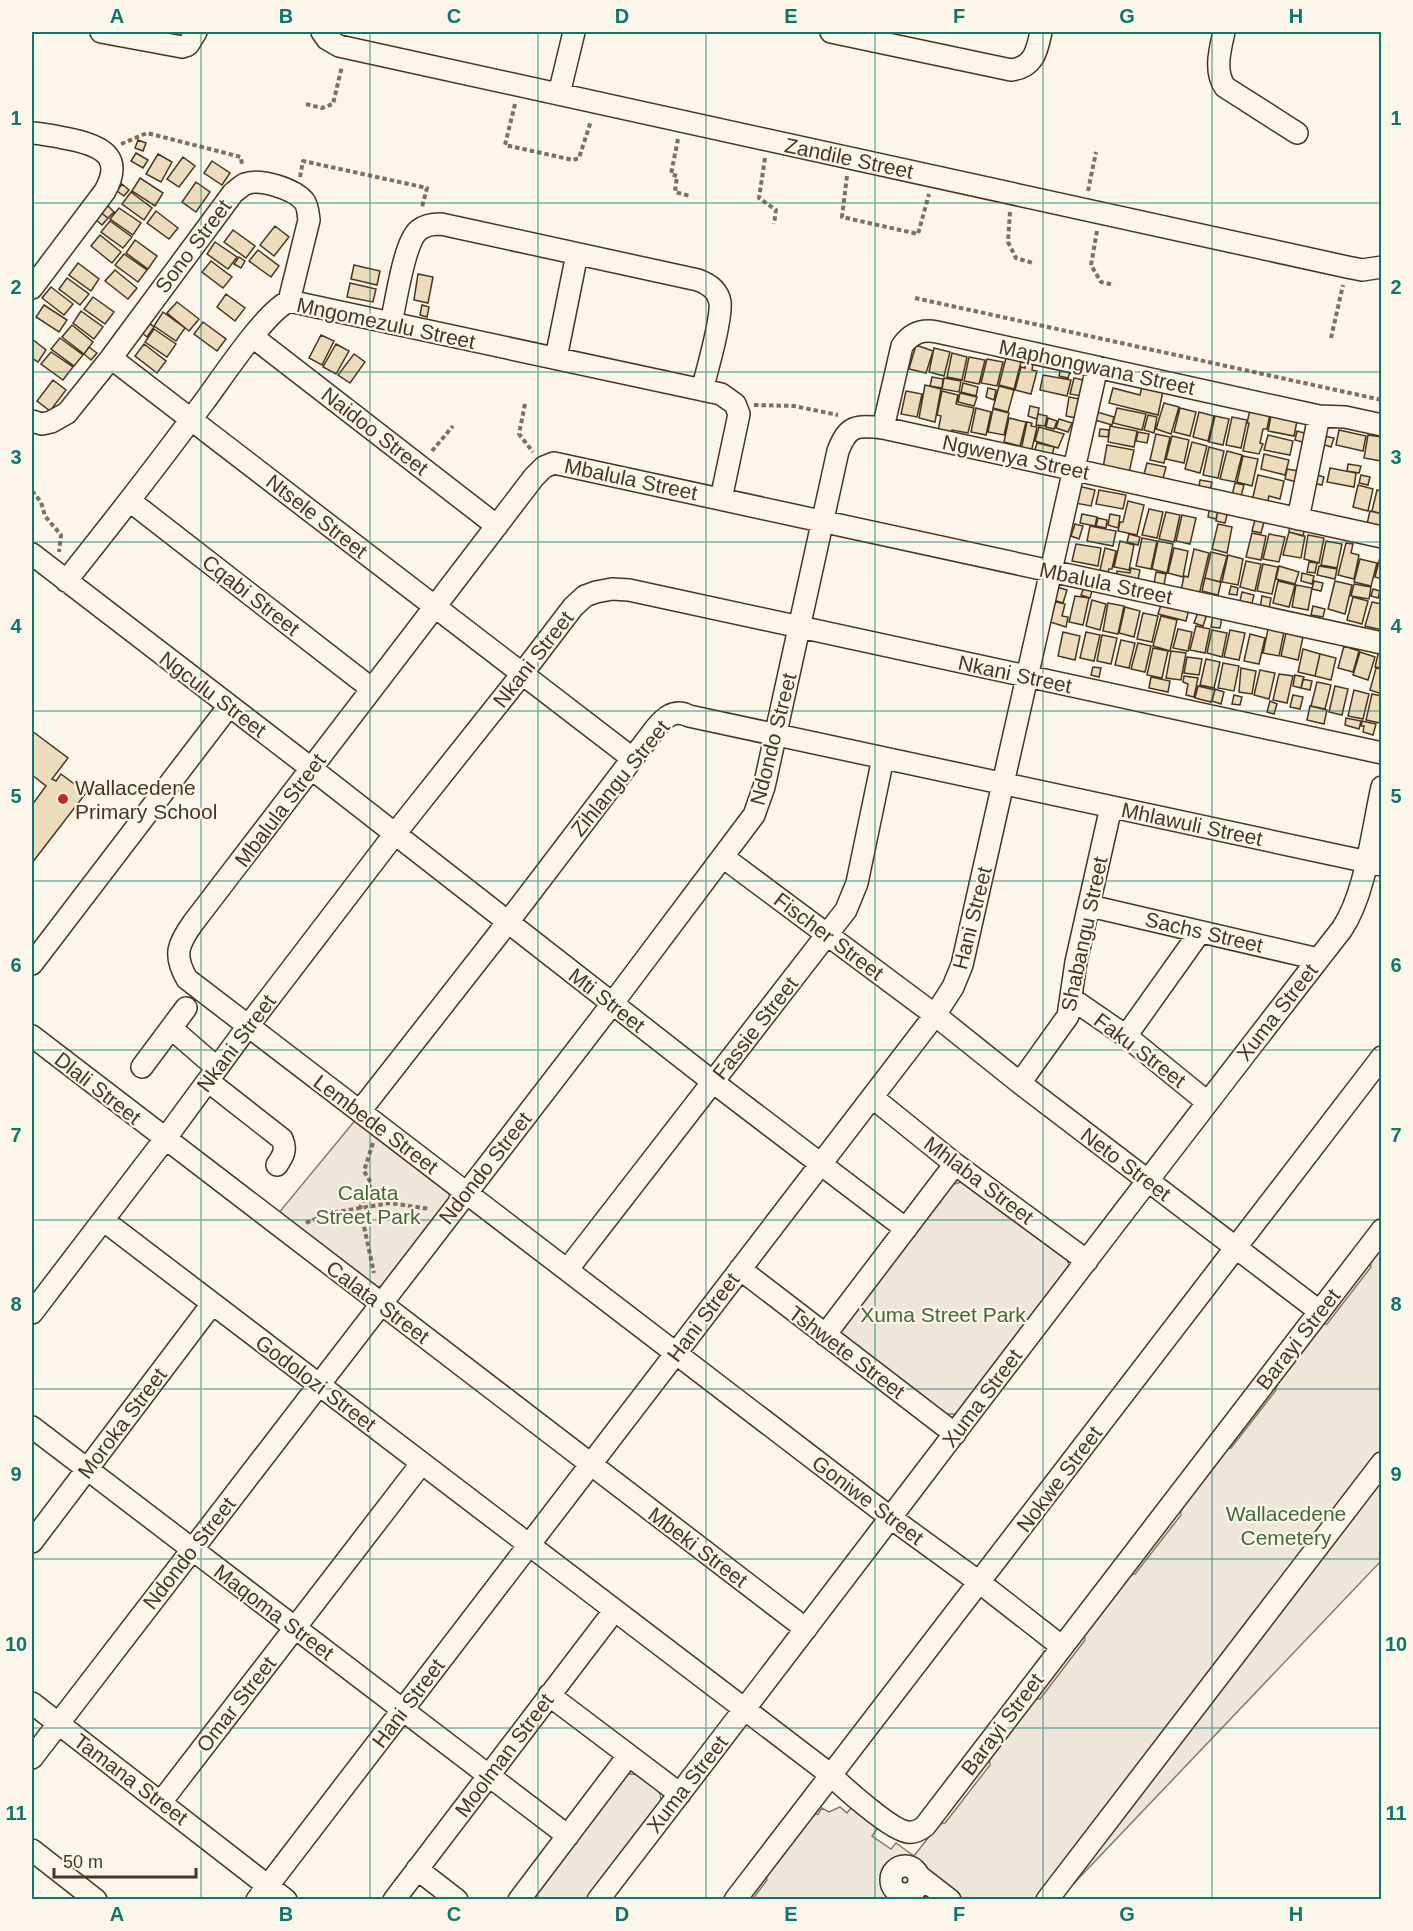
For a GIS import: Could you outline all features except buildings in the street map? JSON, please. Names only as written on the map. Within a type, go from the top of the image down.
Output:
[{"type":"street","points":[[101,32],[182,47],[188,45],[196,32]]},
{"type":"street","name":"Zandile Street","points":[[322,32],[333,43],[346,47],[597,103],[1347,267],[1362,270],[1382,267]]},
{"type":"street","points":[[559,94],[574,32]]},
{"type":"street","points":[[831,32],[1011,70],[1030,63],[1038,49],[1041,32]]},
{"type":"street","points":[[1224,32],[1218,71],[1220,79],[1226,87],[1298,133]]},
{"type":"street","points":[[32,133],[94,145],[110,159],[113,169],[112,179],[105,191],[32,288]]},
{"type":"street","name":"Sono Street","points":[[32,421],[42,424],[51,423],[67,413],[111,358],[233,193],[246,184],[258,183],[278,187],[297,196]]},
{"type":"street","points":[[289,301],[309,220],[305,203],[297,196]]},
{"type":"street","points":[[391,323],[409,242],[414,234],[425,226],[441,224],[704,282],[718,296],[720,311],[702,390]]},
{"type":"street","points":[[556,358],[578,254]]},
{"type":"street","name":"Mngomezulu Street","points":[[66,581],[130,501],[253,337],[275,310],[289,301],[721,394],[735,404]]},
{"type":"street","name":"Maphongwana Street","points":[[872,427],[902,346],[910,336],[923,330],[1319,416],[1345,417],[1382,425]]},
{"type":"street","name":"Naidoo Street","points":[[253,337],[497,526]]},
{"type":"street","name":"Ntsele Street","points":[[111,358],[632,758]]},
{"type":"street","name":"Hani Street","points":[[263,1892],[935,1015],[953,987],[962,965],[1097,367]]},
{"type":"street","points":[[722,499],[739,414],[735,404]]},
{"type":"street","points":[[1298,519],[1319,416]]},
{"type":"street","points":[[800,627],[841,444],[844,436],[872,427]]},
{"type":"street","name":"Ngwenya Street","points":[[872,427],[1382,537]]},
{"type":"street","name":"Mbalula Street","points":[[248,1026],[187,979],[180,966],[179,948],[183,938],[534,477],[544,467],[554,463],[1382,643]]},
{"type":"street","name":"Cqabi Street","points":[[130,501],[372,689]]},
{"type":"street","name":"Ngculu Street","points":[[32,554],[312,769],[394,835]]},
{"type":"street","name":"Nkani Street","points":[[35,1302],[103,1220],[394,835],[573,607],[585,596],[596,591],[629,590],[1382,753]]},
{"type":"street","name":"Ndondo Street","points":[[32,1758],[612,1004],[754,815],[776,735],[800,627]]},
{"type":"street","points":[[32,964],[229,706]]},
{"type":"street","name":"Zihlangu Street","points":[[360,1111],[664,718],[681,712],[689,716],[1003,783]]},
{"type":"street","name":"Fassie Street","points":[[567,1270],[846,910],[857,883],[883,758]]},
{"type":"street","name":"Mhlawuli Street","points":[[1003,783],[1374,864]]},
{"type":"street","name":"Xuma Street","points":[[598,1899],[1350,917],[1374,864],[1382,788]]},
{"type":"street","name":"Shabangu Street","points":[[1020,1083],[1068,1016],[1076,962],[1111,807]]},
{"type":"street","name":"Mti Street","points":[[394,835],[906,1229]]},
{"type":"street","name":"Fischer Street","points":[[723,857],[935,1015]]},
{"type":"street","name":"Sachs Street","points":[[1090,906],[1318,959]]},
{"type":"street","points":[[1126,1036],[1200,932]]},
{"type":"street","name":"Faku Street","points":[[1071,999],[1126,1036],[1207,1102]]},
{"type":"street","points":[[142,1067],[186,1008]]},
{"type":"street","name":"Neto Street","points":[[935,1015],[1020,1083],[1319,1311]]},
{"type":"street","name":"Lembede Street","points":[[248,1026],[676,1353]]},
{"type":"street","points":[[171,1028],[212,1074],[282,1139],[285,1145],[284,1155],[277,1165]]},
{"type":"street","name":"Dlali Street","points":[[32,1036],[165,1139]]},
{"type":"street","name":"Nokwe Street","points":[[735,1899],[1382,1057]]},
{"type":"street","name":"Mhlaba Street","points":[[872,1097],[955,1164],[1087,1262]]},
{"type":"street","name":"Calata Street","points":[[165,1139],[590,1464]]},
{"type":"street","points":[[825,1335],[955,1164]]},
{"type":"street","name":"Godolozi Street","points":[[103,1220],[528,1545]]},
{"type":"street","name":"Barayi Street","points":[[528,1545],[831,1775],[844,1788],[895,1827],[908,1832],[921,1829],[1382,1230]]},
{"type":"street","name":"Tshwete Street","points":[[740,1269],[955,1434]]},
{"type":"street","name":"Moroka Street","points":[[32,1542],[212,1304]]},
{"type":"street","name":"Goniwe Street","points":[[676,1353],[1061,1646]]},
{"type":"street","name":"Maqoma Street","points":[[32,1426],[568,1836]]},
{"type":"street","points":[[1047,1899],[1382,1462]]},
{"type":"street","name":"Omar Street","points":[[161,1802],[421,1464]]},
{"type":"street","name":"Mbeki Street","points":[[590,1464],[806,1629]]},
{"type":"street","name":"Moolman Street","points":[[394,1899],[614,1611]]},
{"type":"street","points":[[549,1695],[680,1794]]},
{"type":"street","name":"Tamana Street","points":[[32,1703],[161,1802],[263,1892],[286,1899]]},
{"type":"street","points":[[519,1899],[628,1756]]},
{"type":"street","points":[[32,1851],[96,1899]]},
{"type":"street","points":[[893,1895],[891,1878],[894,1871],[908,1866],[950,1899]]},
{"type":"street","points":[[417,1869],[457,1899]]},
{"type":"path","points":[[306,104],[322,108],[333,104],[346,47]]},
{"type":"path","points":[[519,85],[505,145],[573,160],[579,158],[597,103]]},
{"type":"path","points":[[682,121],[671,174],[677,176],[675,192],[690,196]]},
{"type":"path","points":[[103,151],[147,133],[241,157],[246,184]]},
{"type":"path","points":[[768,140],[759,198],[776,210],[774,224]]},
{"type":"path","points":[[1096,152],[1091,265],[1101,282],[1114,285]]},
{"type":"path","points":[[850,158],[842,216],[897,230],[918,234],[934,176]]},
{"type":"path","points":[[297,196],[303,161],[427,188],[414,234]]},
{"type":"path","points":[[1012,194],[1008,242],[1016,258],[1033,263]]},
{"type":"path","points":[[1331,338],[1347,267]]},
{"type":"path","points":[[915,298],[1382,400]]},
{"type":"path","points":[[525,404],[519,434],[544,467]]},
{"type":"path","points":[[735,404],[794,406],[832,413],[872,427]]},
{"type":"path","points":[[420,466],[453,426]]},
{"type":"path","points":[[32,491],[41,502],[45,516],[61,535],[58,564],[49,568]]},
{"type":"path","points":[[378,1125],[364,1172],[371,1183],[360,1208],[381,1304]]},
{"type":"path","points":[[286,1232],[330,1213],[390,1203],[451,1212]]},
{"type":"green space","name":"Calata Street Park","points":[[357,1118],[449,1191],[449,1201],[383,1286],[373,1287],[277,1215]]},
{"type":"green space","name":"Xuma Street Park","points":[[961,1182],[967,1184],[1066,1258],[1070,1267],[958,1414],[946,1414],[841,1331],[951,1185]]},
{"type":"green space","name":"Wallacedene Cemetery","points":[[1381,1246],[1381,1561],[1059,1899],[752,1900],[767,1880],[766,1874],[811,1815],[818,1814],[822,1808],[829,1812],[840,1807],[847,1813],[851,1808],[878,1828],[872,1836],[891,1849],[896,1843],[914,1856],[939,1824],[945,1823],[990,1765],[989,1758],[1034,1699],[1040,1699],[1085,1640],[1084,1634],[1129,1575],[1135,1574],[1181,1515],[1180,1508],[1225,1449],[1231,1448],[1276,1390],[1276,1384],[1319,1324],[1327,1324],[1371,1267],[1370,1260]]},
{"type":"green space","points":[[628,1774],[640,1776],[651,1783],[659,1792],[661,1803],[591,1899],[527,1900],[623,1776]]},
{"type":"place","name":"Wallacedene Primary School","points":[[63,799]]}]
